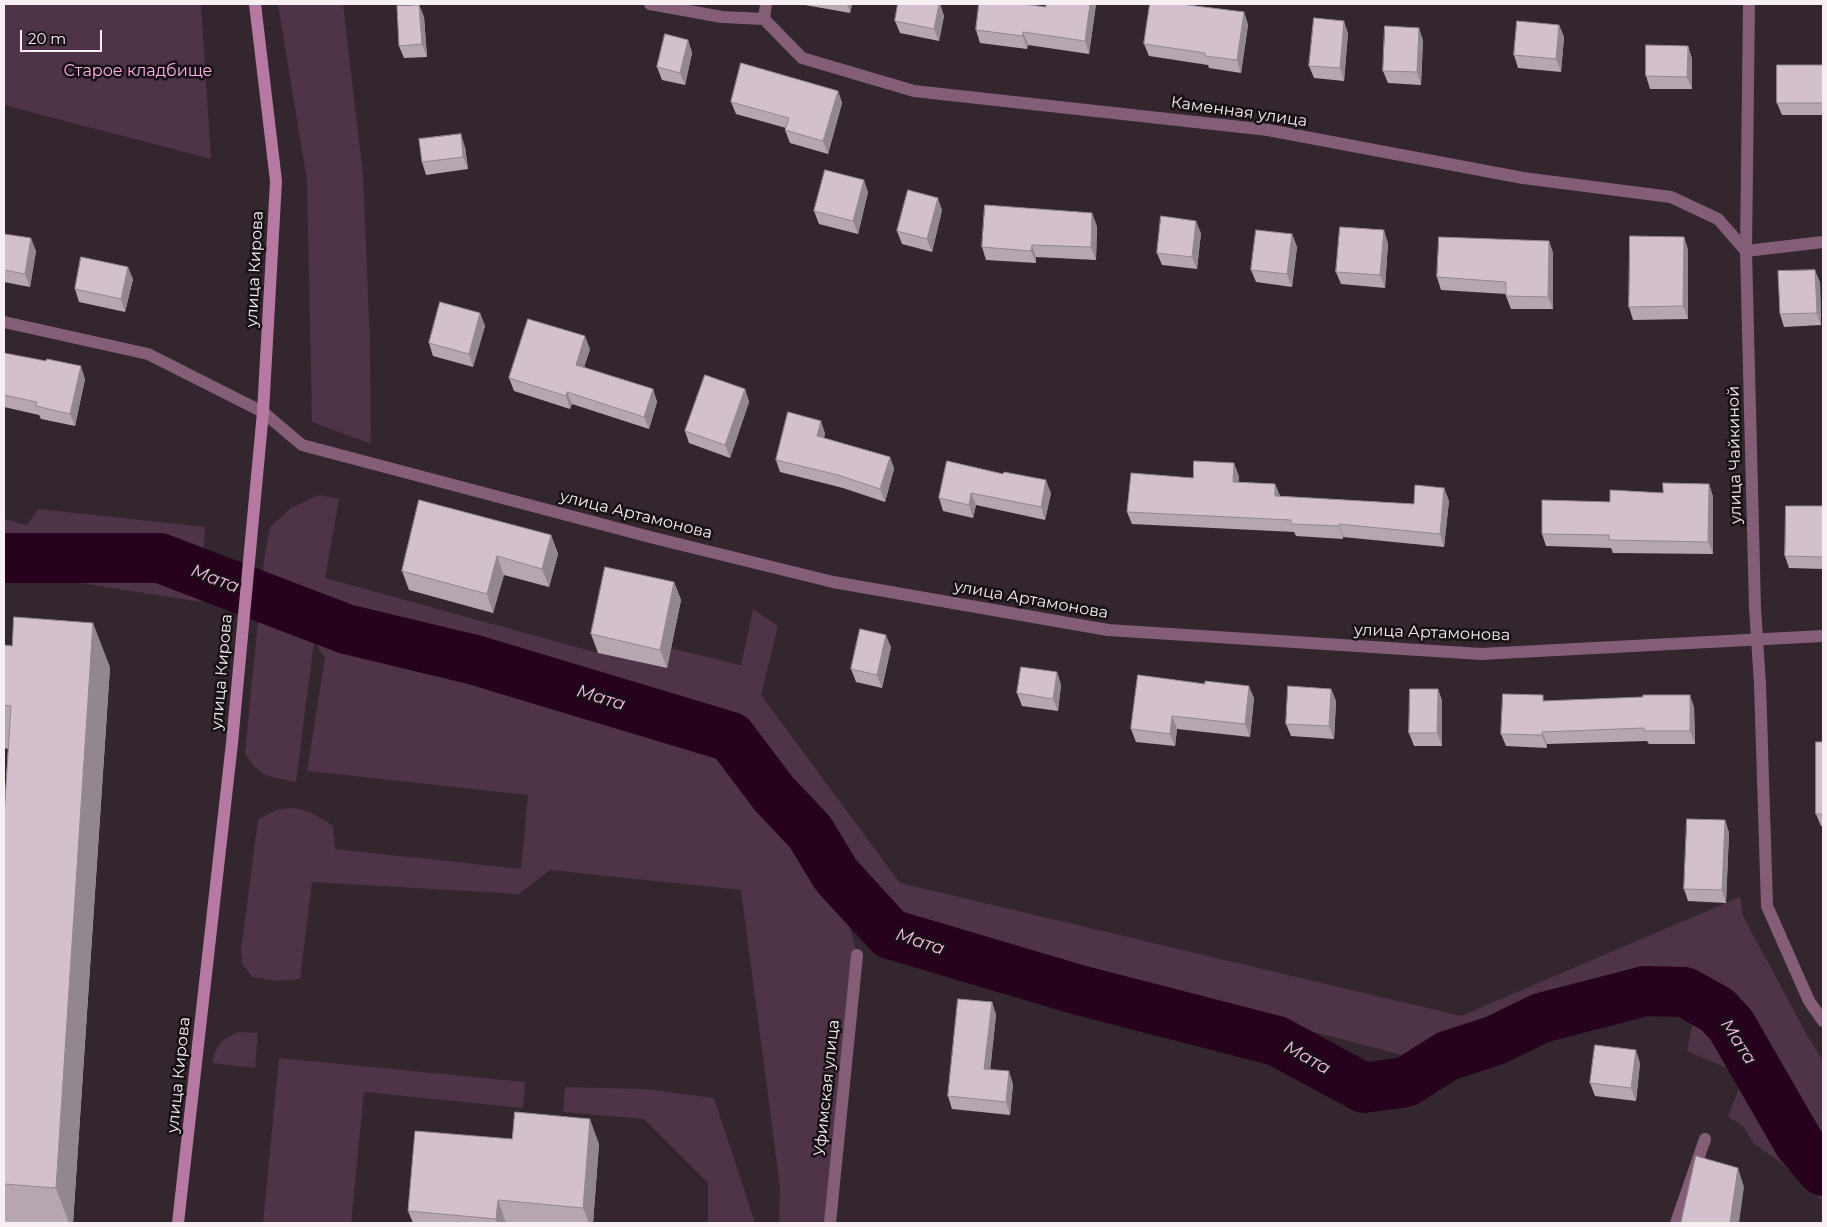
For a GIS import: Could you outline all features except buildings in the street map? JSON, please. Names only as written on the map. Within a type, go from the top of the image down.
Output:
[{"type":"main road","name":"улица Кирова","points":[[178,1223],[212,922],[263,412],[276,181],[255,4]]},
{"type":"street","points":[[650,4],[722,17],[764,19],[766,4]]},
{"type":"street","name":"улица Чайкиной","points":[[1749,4],[1746,251],[1755,608],[1758,641],[1767,906],[1809,1001],[1823,1021]]},
{"type":"street","name":"Каменная улица","points":[[764,19],[802,58],[914,91],[1070,106],[1268,130],[1523,178],[1671,197],[1718,219],[1746,251]]},
{"type":"street","points":[[1746,251],[1823,242]]},
{"type":"street","name":"улица Артамонова","points":[[4,322],[148,354],[263,412],[302,445],[650,537],[833,582],[1108,630],[1482,654],[1758,641],[1823,636]]},
{"type":"street","name":"Уфимская улица","points":[[830,1223],[857,955]]},
{"type":"street","points":[[1676,1223],[1704,1139]]},
{"type":"green space","name":"Старое кладбище","points":[[4,4],[201,4],[211,159],[4,105]]},
{"type":"green space","points":[[278,4],[343,4],[363,175],[370,342],[371,444],[312,422],[307,181]]},
{"type":"green space","points":[[319,495],[339,499],[325,578],[598,653],[666,668],[670,648],[741,665],[753,609],[778,626],[761,695],[900,883],[1461,1016],[1740,897],[1743,916],[1823,1061],[1823,1201],[1780,1162],[1753,1143],[1743,1126],[1728,1117],[1744,1075],[1687,1051],[1696,1006],[1653,998],[1448,1067],[901,924],[847,915],[857,955],[830,1223],[779,1223],[780,1187],[741,890],[550,870],[519,894],[312,882],[300,979],[278,981],[252,977],[242,963],[241,950],[258,820],[278,810],[296,808],[305,810],[333,826],[335,849],[521,869],[528,795],[307,771],[325,657],[314,642],[296,782],[266,775],[250,761],[245,753],[264,560],[270,527],[291,508]]},
{"type":"green space","points":[[38,509],[205,527],[201,602],[4,571],[4,519],[27,525]]},
{"type":"green space","points":[[239,1032],[258,1033],[255,1068],[212,1063],[220,1043]]},
{"type":"green space","points":[[279,1058],[525,1082],[523,1108],[364,1092],[351,1223],[263,1223]]},
{"type":"green space","points":[[565,1087],[645,1089],[714,1098],[755,1223],[708,1223],[708,1183],[644,1119],[563,1112]]},
{"type":"waterway","name":"Мата","points":[[4,558],[160,558],[346,629],[475,660],[731,737],[774,794],[810,832],[836,875],[890,934],[1079,990],[1277,1041],[1364,1088],[1406,1082],[1447,1056],[1496,1040],[1541,1018],[1645,991],[1685,992],[1717,1010],[1731,1025],[1799,1143],[1823,1171]]}]
